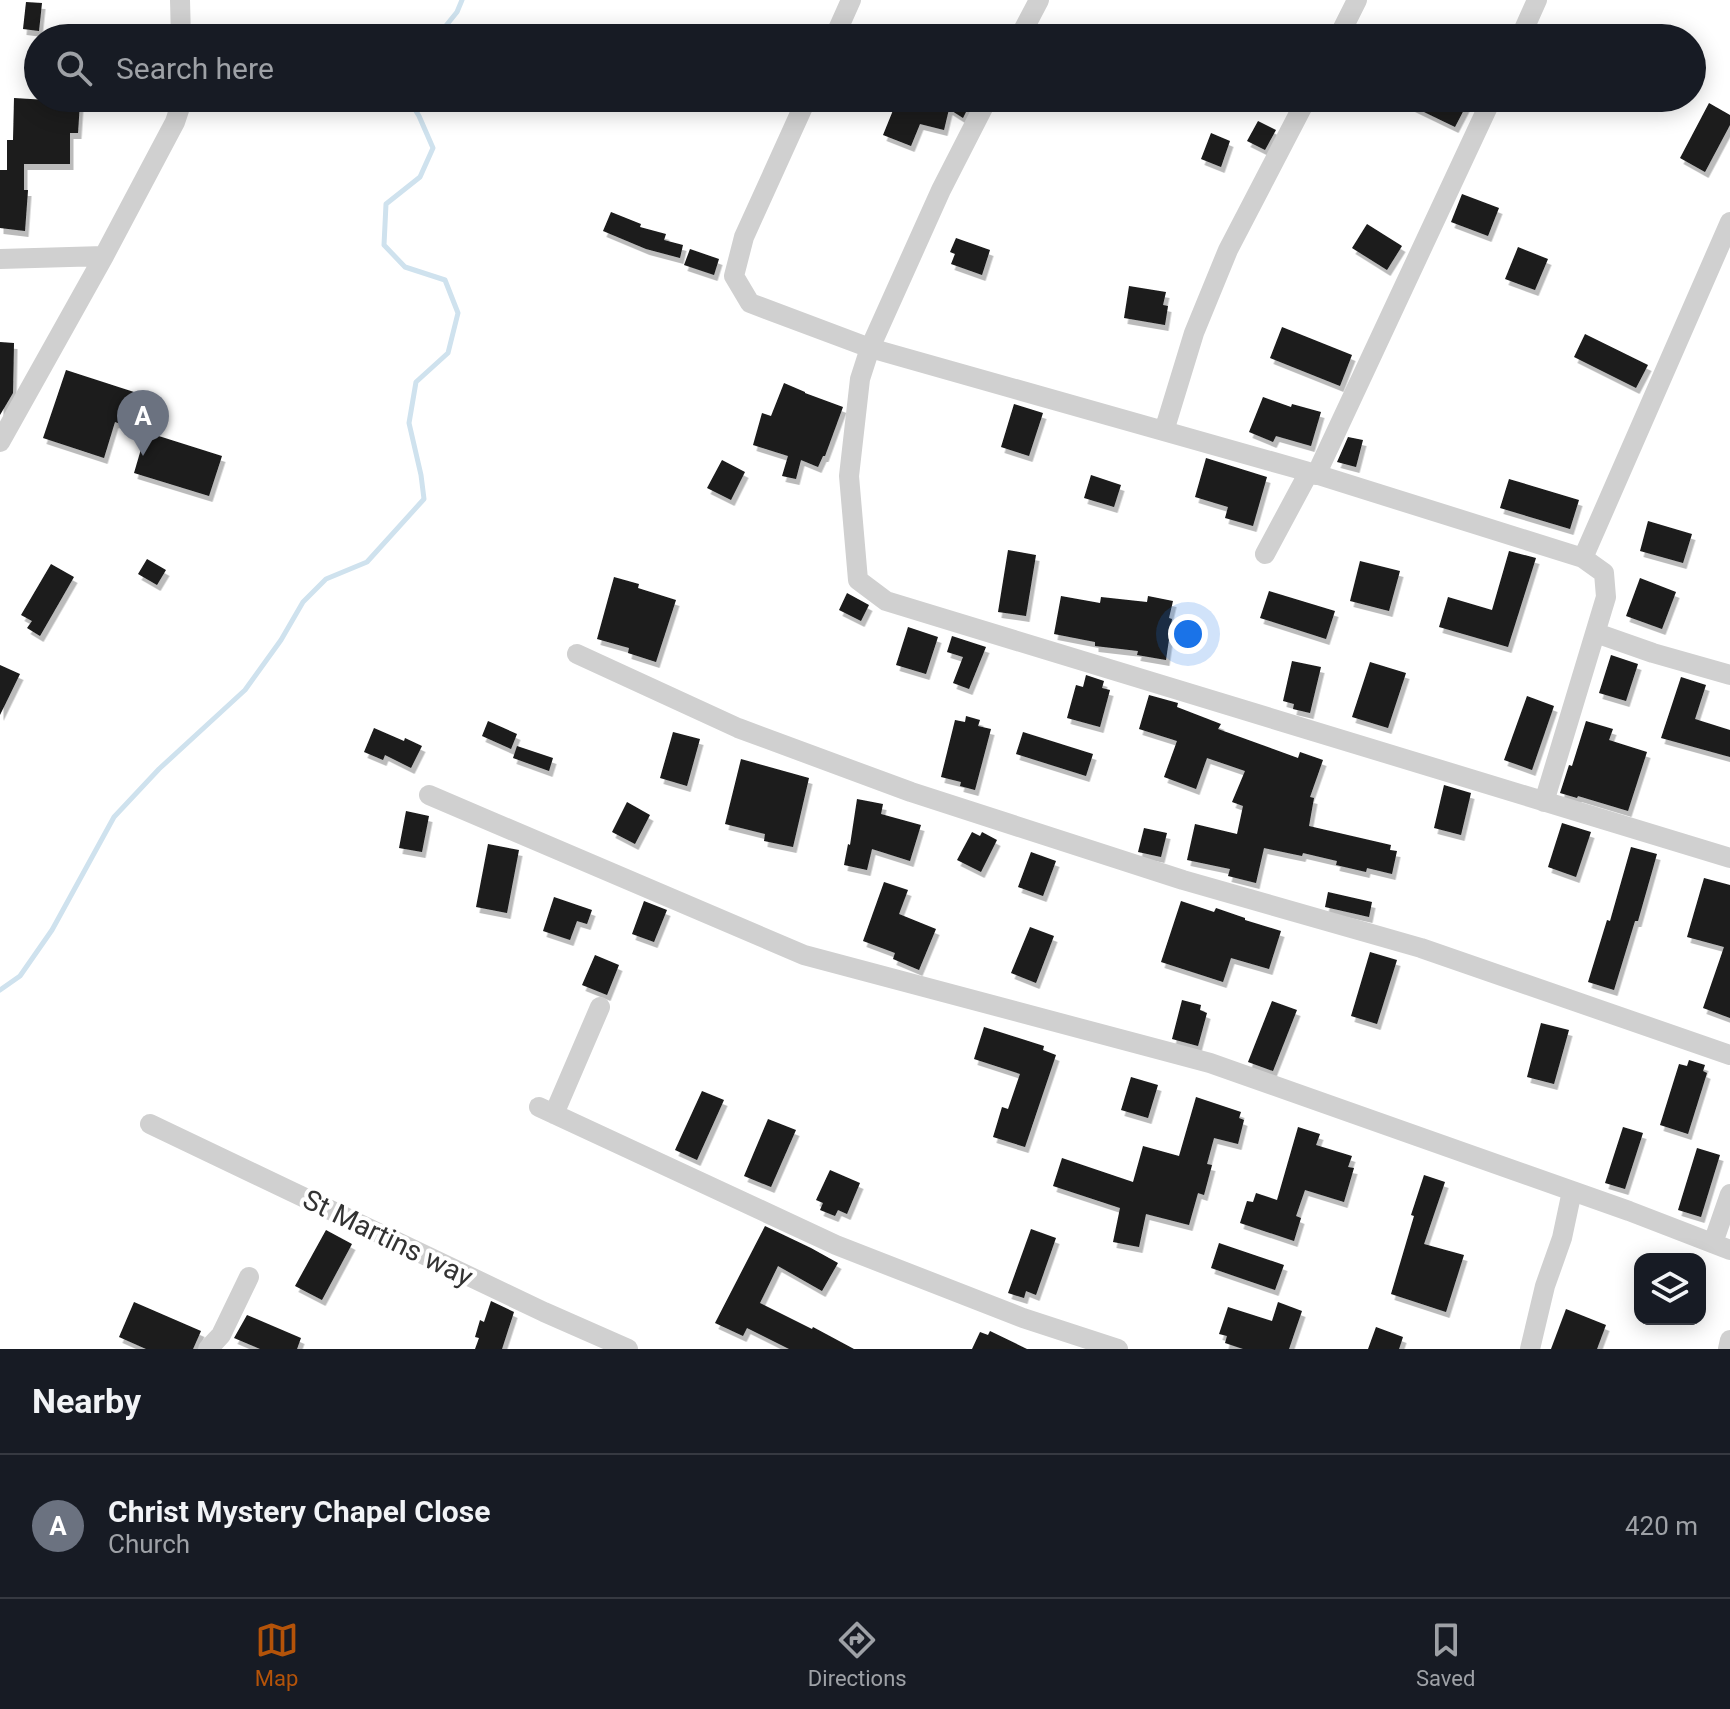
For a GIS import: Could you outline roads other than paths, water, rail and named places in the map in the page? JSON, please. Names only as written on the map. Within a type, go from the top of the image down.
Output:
[{"type":"street","points":[[180,0],[181,24]]},
{"type":"street","points":[[840,24],[851,0]]},
{"type":"street","points":[[1026,24],[1039,0]]},
{"type":"street","points":[[1345,24],[1357,0]]},
{"type":"street","points":[[1526,24],[1537,0]]},
{"type":"street","points":[[1,438],[104,256],[178,112]]},
{"type":"street","points":[[801,112],[744,237],[734,276],[750,303],[870,348],[1312,473],[1583,558],[1604,573],[1606,597],[1544,802]]},
{"type":"street","points":[[981,112],[941,190],[870,348],[860,379],[849,476],[858,580],[886,601],[1730,858]]},
{"type":"street","points":[[1164,431],[1194,333],[1228,250],[1300,112]]},
{"type":"street","points":[[1265,554],[1312,473],[1485,112]]},
{"type":"street","points":[[1583,558],[1730,222]]},
{"type":"street","points":[[0,259],[104,256]]},
{"type":"street","points":[[1596,633],[1730,675]]},
{"type":"street","points":[[577,654],[738,728],[911,792],[1183,880],[1421,948],[1730,1055]]},
{"type":"street","points":[[429,795],[804,955],[1210,1063],[1722,1246],[1730,1194]]},
{"type":"street","points":[[600,1007],[546,1110],[836,1245],[1023,1318],[1118,1349]]},
{"type":"street","name":"St Martins way","points":[[150,1124],[628,1349]]},
{"type":"street","points":[[1530,1349],[1545,1286],[1562,1238],[1572,1191]]},
{"type":"street","points":[[208,1349],[221,1335],[249,1277]]},
{"type":"street","points":[[1728,1349],[1730,1340]]},
{"type":"waterway","points":[[447,24],[462,0]]},
{"type":"waterway","points":[[0,990],[20,976],[52,930],[114,817],[159,769],[245,690],[281,640],[303,602],[326,579],[367,562],[424,499],[409,423],[416,382],[448,353],[458,313],[445,280],[405,267],[384,245],[386,204],[420,177],[433,148],[417,112]]},
{"type":"place","name":"Christ Mystery Chapel Close","points":[[143,456]]}]
